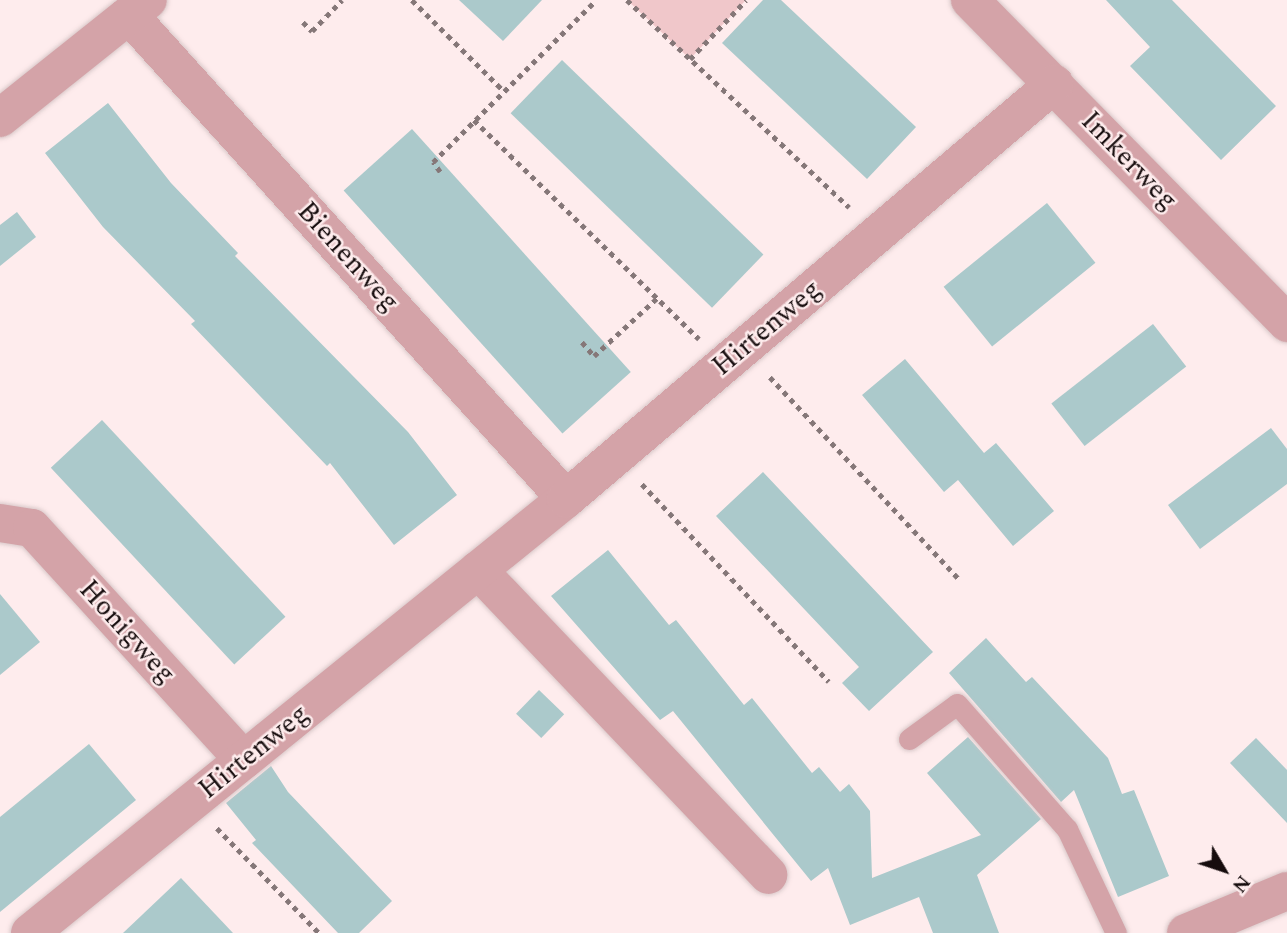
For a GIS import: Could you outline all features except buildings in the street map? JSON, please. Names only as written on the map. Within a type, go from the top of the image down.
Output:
[{"type":"street","name":"Imkerweg","points":[[970,0],[1287,323]]},
{"type":"street","points":[[6,102],[139,8]]},
{"type":"street","name":"Bienenweg","points":[[139,8],[566,499]]},
{"type":"street","name":"Hirtenweg","points":[[30,933],[566,499],[1054,84]]},
{"type":"street","name":"Honigweg","points":[[0,523],[32,528],[244,760]]},
{"type":"street","points":[[478,570],[768,875]]},
{"type":"street","points":[[1186,933],[1287,891]]},
{"type":"lane","points":[[909,739],[957,704],[1067,829],[1116,933]]},
{"type":"path","points":[[303,22],[312,31],[342,0]]},
{"type":"path","points":[[412,0],[504,91]]},
{"type":"path","points":[[440,172],[433,162],[596,0]]},
{"type":"path","points":[[627,0],[878,234]]},
{"type":"path","points":[[691,59],[746,0]]},
{"type":"path","points":[[474,120],[657,298],[734,356],[958,578]]},
{"type":"path","points":[[582,342],[594,356],[657,298]]},
{"type":"path","points":[[616,456],[829,682]]},
{"type":"path","points":[[192,802],[319,933]]},
{"type":"shaded area","points":[[627,0],[746,0],[690,59]]}]
